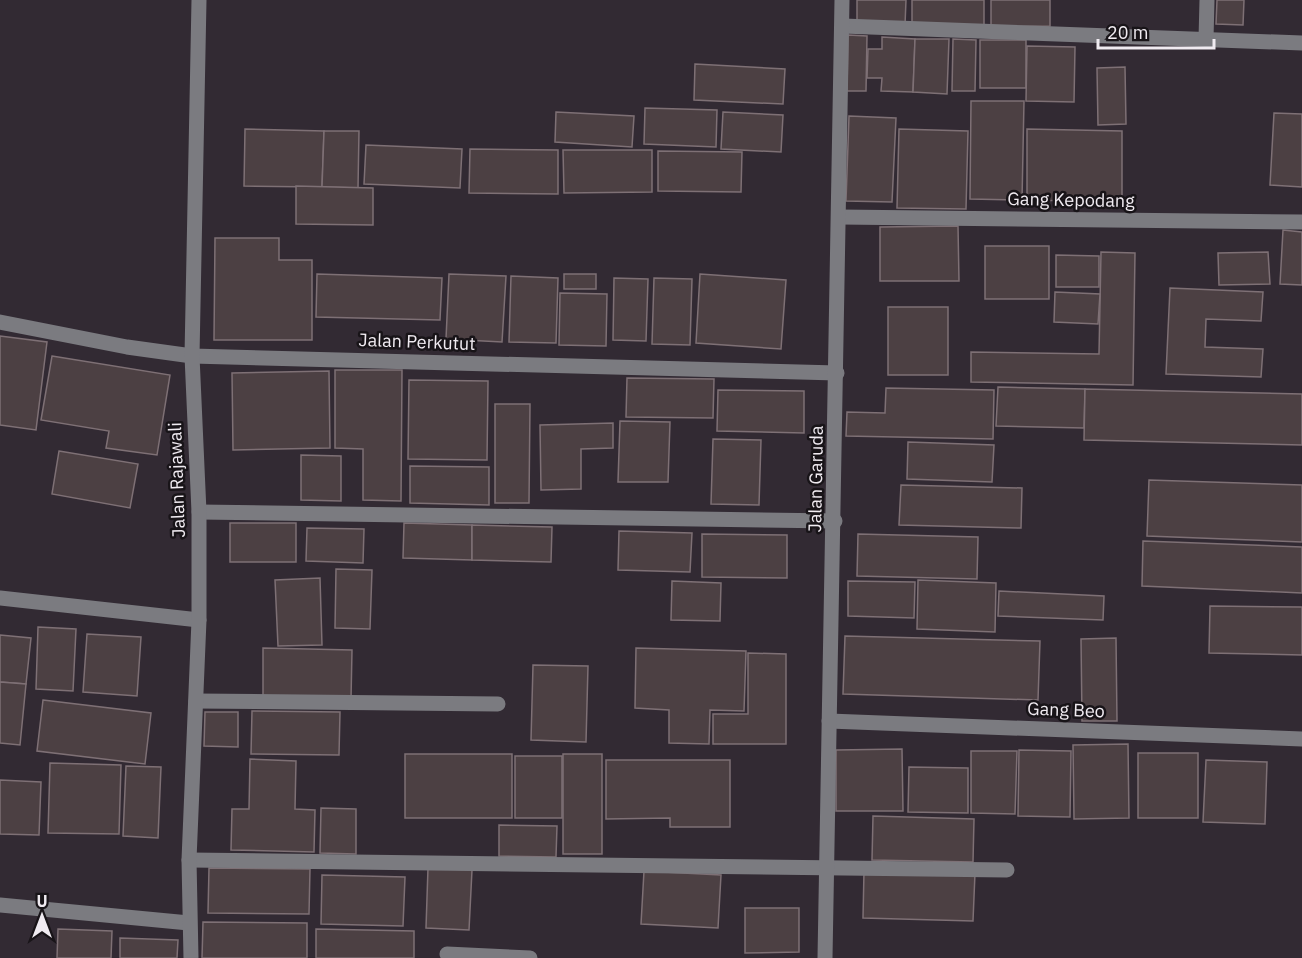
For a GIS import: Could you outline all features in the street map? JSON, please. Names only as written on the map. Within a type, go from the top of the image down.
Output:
[{"type":"street","name":"Jalan Rajawali","points":[[191,958],[189,860],[199,620],[199,512],[192,356],[199,0]]},
{"type":"street","name":"Jalan Garuda","points":[[825,958],[835,521],[842,0]]},
{"type":"street","points":[[1206,39],[1207,0]]},
{"type":"street","points":[[843,27],[1302,43]]},
{"type":"street","name":"Gang Kepodang","points":[[839,217],[1302,222]]},
{"type":"street","name":"Jalan Perkutut","points":[[0,322],[128,347],[192,356],[837,373]]},
{"type":"street","points":[[199,512],[835,521]]},
{"type":"street","points":[[0,598],[199,620]]},
{"type":"street","points":[[196,701],[498,704]]},
{"type":"street","name":"Gang Beo","points":[[829,721],[1302,739]]},
{"type":"street","points":[[189,860],[1007,870]]},
{"type":"street","points":[[0,905],[189,922]]},
{"type":"street","points":[[447,954],[530,958]]},
{"type":"building","points":[[857,0],[906,0],[905,25],[857,23]]},
{"type":"building","points":[[912,0],[984,0],[984,25],[912,25]]},
{"type":"building","points":[[991,0],[1050,0],[1050,26],[991,27]]},
{"type":"building","points":[[1217,0],[1244,0],[1243,25],[1216,24]]},
{"type":"building","points":[[848,35],[867,36],[866,91],[847,91]]},
{"type":"building","points":[[882,37],[915,39],[913,92],[881,91],[882,78],[867,78],[868,49],[882,49]]},
{"type":"building","points":[[915,39],[949,39],[947,94],[913,92]]},
{"type":"building","points":[[953,39],[976,40],[975,91],[952,91]]},
{"type":"building","points":[[980,40],[1026,40],[1026,88],[980,88]]},
{"type":"building","points":[[1027,46],[1075,47],[1074,102],[1026,101]]},
{"type":"building","points":[[695,64],[785,69],[783,104],[694,100]]},
{"type":"building","points":[[1125,67],[1126,124],[1098,125],[1097,68]]},
{"type":"building","points":[[971,101],[1024,101],[1022,200],[970,199]]},
{"type":"building","points":[[645,108],[717,110],[716,147],[644,144]]},
{"type":"building","points":[[556,112],[634,116],[632,147],[555,142]]},
{"type":"building","points":[[723,112],[783,115],[781,152],[721,149]]},
{"type":"building","points":[[1274,113],[1302,114],[1302,187],[1270,185]]},
{"type":"building","points":[[849,116],[896,118],[892,202],[846,201]]},
{"type":"building","points":[[245,129],[324,131],[322,187],[244,186]]},
{"type":"building","points":[[899,129],[968,131],[966,209],[897,208]]},
{"type":"building","points":[[1027,129],[1122,131],[1122,202],[1027,200]]},
{"type":"building","points":[[324,131],[359,131],[358,188],[322,187]]},
{"type":"building","points":[[366,145],[462,149],[460,188],[364,184]]},
{"type":"building","points":[[470,149],[558,150],[558,194],[469,193]]},
{"type":"building","points":[[563,150],[652,150],[652,192],[564,193]]},
{"type":"building","points":[[658,151],[742,152],[741,192],[658,191]]},
{"type":"building","points":[[296,186],[373,188],[373,225],[296,224]]},
{"type":"building","points":[[958,226],[959,281],[880,281],[880,227]]},
{"type":"building","points":[[1283,230],[1302,232],[1302,285],[1280,284]]},
{"type":"building","points":[[215,238],[279,238],[279,260],[312,260],[312,340],[214,340]]},
{"type":"building","points":[[985,246],[1049,246],[1049,299],[985,299]]},
{"type":"building","points":[[1101,252],[1135,253],[1133,385],[971,382],[971,352],[1099,354]]},
{"type":"building","points":[[1268,252],[1270,284],[1219,285],[1218,253]]},
{"type":"building","points":[[1056,255],[1099,256],[1099,287],[1056,287]]},
{"type":"building","points":[[317,274],[442,278],[440,320],[316,317]]},
{"type":"building","points":[[449,274],[506,276],[502,342],[446,339]]},
{"type":"building","points":[[564,274],[596,274],[596,289],[564,289]]},
{"type":"building","points":[[700,274],[786,280],[781,349],[696,343]]},
{"type":"building","points":[[511,276],[558,278],[556,343],[509,342]]},
{"type":"building","points":[[614,278],[648,279],[646,341],[613,340]]},
{"type":"building","points":[[654,278],[692,279],[690,345],[652,344]]},
{"type":"building","points":[[1170,288],[1263,292],[1261,321],[1206,319],[1205,347],[1263,349],[1261,377],[1166,374]]},
{"type":"building","points":[[1055,292],[1100,294],[1098,324],[1054,322]]},
{"type":"building","points":[[560,293],[607,294],[606,346],[559,345]]},
{"type":"building","points":[[888,307],[948,307],[948,375],[888,375]]},
{"type":"building","points":[[0,336],[47,342],[36,430],[0,425]]},
{"type":"building","points":[[52,356],[170,375],[157,455],[106,448],[109,431],[41,420]]},
{"type":"building","points":[[335,370],[402,370],[401,501],[363,500],[363,449],[335,448]]},
{"type":"building","points":[[329,371],[330,448],[233,450],[232,373]]},
{"type":"building","points":[[627,378],[714,379],[713,418],[626,417]]},
{"type":"building","points":[[409,380],[488,381],[487,460],[408,459]]},
{"type":"building","points":[[998,387],[1085,389],[1084,428],[996,426]]},
{"type":"building","points":[[886,388],[994,390],[993,439],[846,436],[847,412],[885,413]]},
{"type":"building","points":[[1085,389],[1302,394],[1302,445],[1084,440]]},
{"type":"building","points":[[718,390],[804,391],[804,433],[717,431]]},
{"type":"building","points":[[495,404],[530,404],[529,503],[495,503]]},
{"type":"building","points":[[620,421],[670,422],[668,482],[618,482]]},
{"type":"building","points":[[613,423],[613,448],[581,449],[581,489],[541,490],[540,425]]},
{"type":"building","points":[[713,439],[761,440],[759,505],[711,504]]},
{"type":"building","points":[[908,442],[994,445],[992,482],[907,479]]},
{"type":"building","points":[[59,451],[138,464],[130,508],[52,494]]},
{"type":"building","points":[[301,455],[341,456],[341,501],[301,500]]},
{"type":"building","points":[[410,466],[489,467],[489,505],[410,503]]},
{"type":"building","points":[[1149,480],[1302,485],[1302,542],[1147,536]]},
{"type":"building","points":[[901,485],[1022,488],[1021,528],[899,525]]},
{"type":"building","points":[[230,523],[296,523],[296,562],[230,562]]},
{"type":"building","points":[[404,523],[472,525],[472,560],[403,558]]},
{"type":"building","points":[[472,525],[552,527],[551,562],[472,560]]},
{"type":"building","points":[[307,528],[364,529],[363,563],[306,561]]},
{"type":"building","points":[[619,531],[692,533],[690,572],[618,570]]},
{"type":"building","points":[[702,534],[787,535],[787,578],[702,577]]},
{"type":"building","points":[[858,534],[978,537],[977,579],[857,576]]},
{"type":"building","points":[[1143,541],[1302,547],[1302,593],[1142,586]]},
{"type":"building","points":[[336,569],[372,570],[370,629],[335,628]]},
{"type":"building","points":[[320,578],[322,645],[278,646],[275,580]]},
{"type":"building","points":[[918,580],[996,583],[995,632],[917,629]]},
{"type":"building","points":[[672,581],[721,583],[720,621],[671,620]]},
{"type":"building","points":[[848,581],[915,582],[914,618],[848,616]]},
{"type":"building","points":[[999,591],[1104,596],[1103,620],[998,616]]},
{"type":"building","points":[[1210,606],[1302,607],[1302,655],[1209,653]]},
{"type":"building","points":[[38,627],[76,629],[73,691],[36,689]]},
{"type":"building","points":[[87,634],[141,637],[137,696],[83,692]]},
{"type":"building","points":[[0,635],[31,638],[26,684],[0,682]]},
{"type":"building","points":[[845,636],[1040,641],[1038,700],[843,694]]},
{"type":"building","points":[[1116,638],[1117,721],[1082,721],[1081,639]]},
{"type":"building","points":[[263,648],[352,650],[351,699],[263,699]]},
{"type":"building","points":[[636,648],[746,651],[744,711],[710,710],[709,744],[669,743],[669,710],[635,708]]},
{"type":"building","points":[[748,653],[786,654],[786,744],[713,744],[713,714],[748,714]]},
{"type":"building","points":[[533,665],[588,666],[586,742],[531,740]]},
{"type":"building","points":[[0,682],[26,684],[20,745],[0,743]]},
{"type":"building","points":[[43,700],[151,713],[145,764],[37,751]]},
{"type":"building","points":[[252,711],[340,712],[339,755],[251,754]]},
{"type":"building","points":[[205,712],[238,712],[238,747],[204,746]]},
{"type":"building","points":[[1128,744],[1129,818],[1074,819],[1073,745]]},
{"type":"building","points":[[902,749],[903,811],[836,811],[836,750]]},
{"type":"building","points":[[1019,750],[1071,751],[1070,817],[1018,816]]},
{"type":"building","points":[[971,751],[1017,751],[1015,814],[971,813]]},
{"type":"building","points":[[1138,753],[1198,753],[1198,818],[1138,818]]},
{"type":"building","points":[[405,754],[512,754],[512,818],[405,818]]},
{"type":"building","points":[[563,754],[602,754],[602,854],[563,854]]},
{"type":"building","points":[[515,756],[562,756],[562,818],[515,818]]},
{"type":"building","points":[[250,759],[296,761],[295,809],[315,810],[314,852],[231,850],[232,809],[249,809]]},
{"type":"building","points":[[606,760],[730,760],[730,827],[670,827],[670,818],[606,819]]},
{"type":"building","points":[[1206,760],[1267,762],[1265,824],[1203,822]]},
{"type":"building","points":[[50,763],[121,765],[119,834],[48,833]]},
{"type":"building","points":[[126,766],[161,767],[158,838],[123,836]]},
{"type":"building","points":[[909,767],[968,768],[968,813],[908,812]]},
{"type":"building","points":[[0,780],[41,782],[39,835],[0,834]]},
{"type":"building","points":[[321,808],[356,809],[356,854],[320,853]]},
{"type":"building","points":[[873,816],[974,819],[973,862],[872,860]]},
{"type":"building","points":[[499,825],[557,826],[556,857],[499,856]]},
{"type":"building","points":[[209,868],[310,869],[309,914],[208,913]]},
{"type":"building","points":[[428,868],[472,870],[469,930],[426,928]]},
{"type":"building","points":[[644,871],[721,875],[718,928],[641,924]]},
{"type":"building","points":[[864,871],[975,873],[973,921],[863,918]]},
{"type":"building","points":[[322,875],[405,877],[403,926],[321,924]]},
{"type":"building","points":[[745,908],[799,908],[799,952],[745,953]]},
{"type":"building","points":[[203,922],[307,923],[307,958],[202,958]]},
{"type":"building","points":[[58,929],[112,931],[111,958],[57,958]]},
{"type":"building","points":[[316,929],[414,931],[414,958],[316,958]]},
{"type":"building","points":[[120,938],[178,940],[177,958],[120,958]]}]
